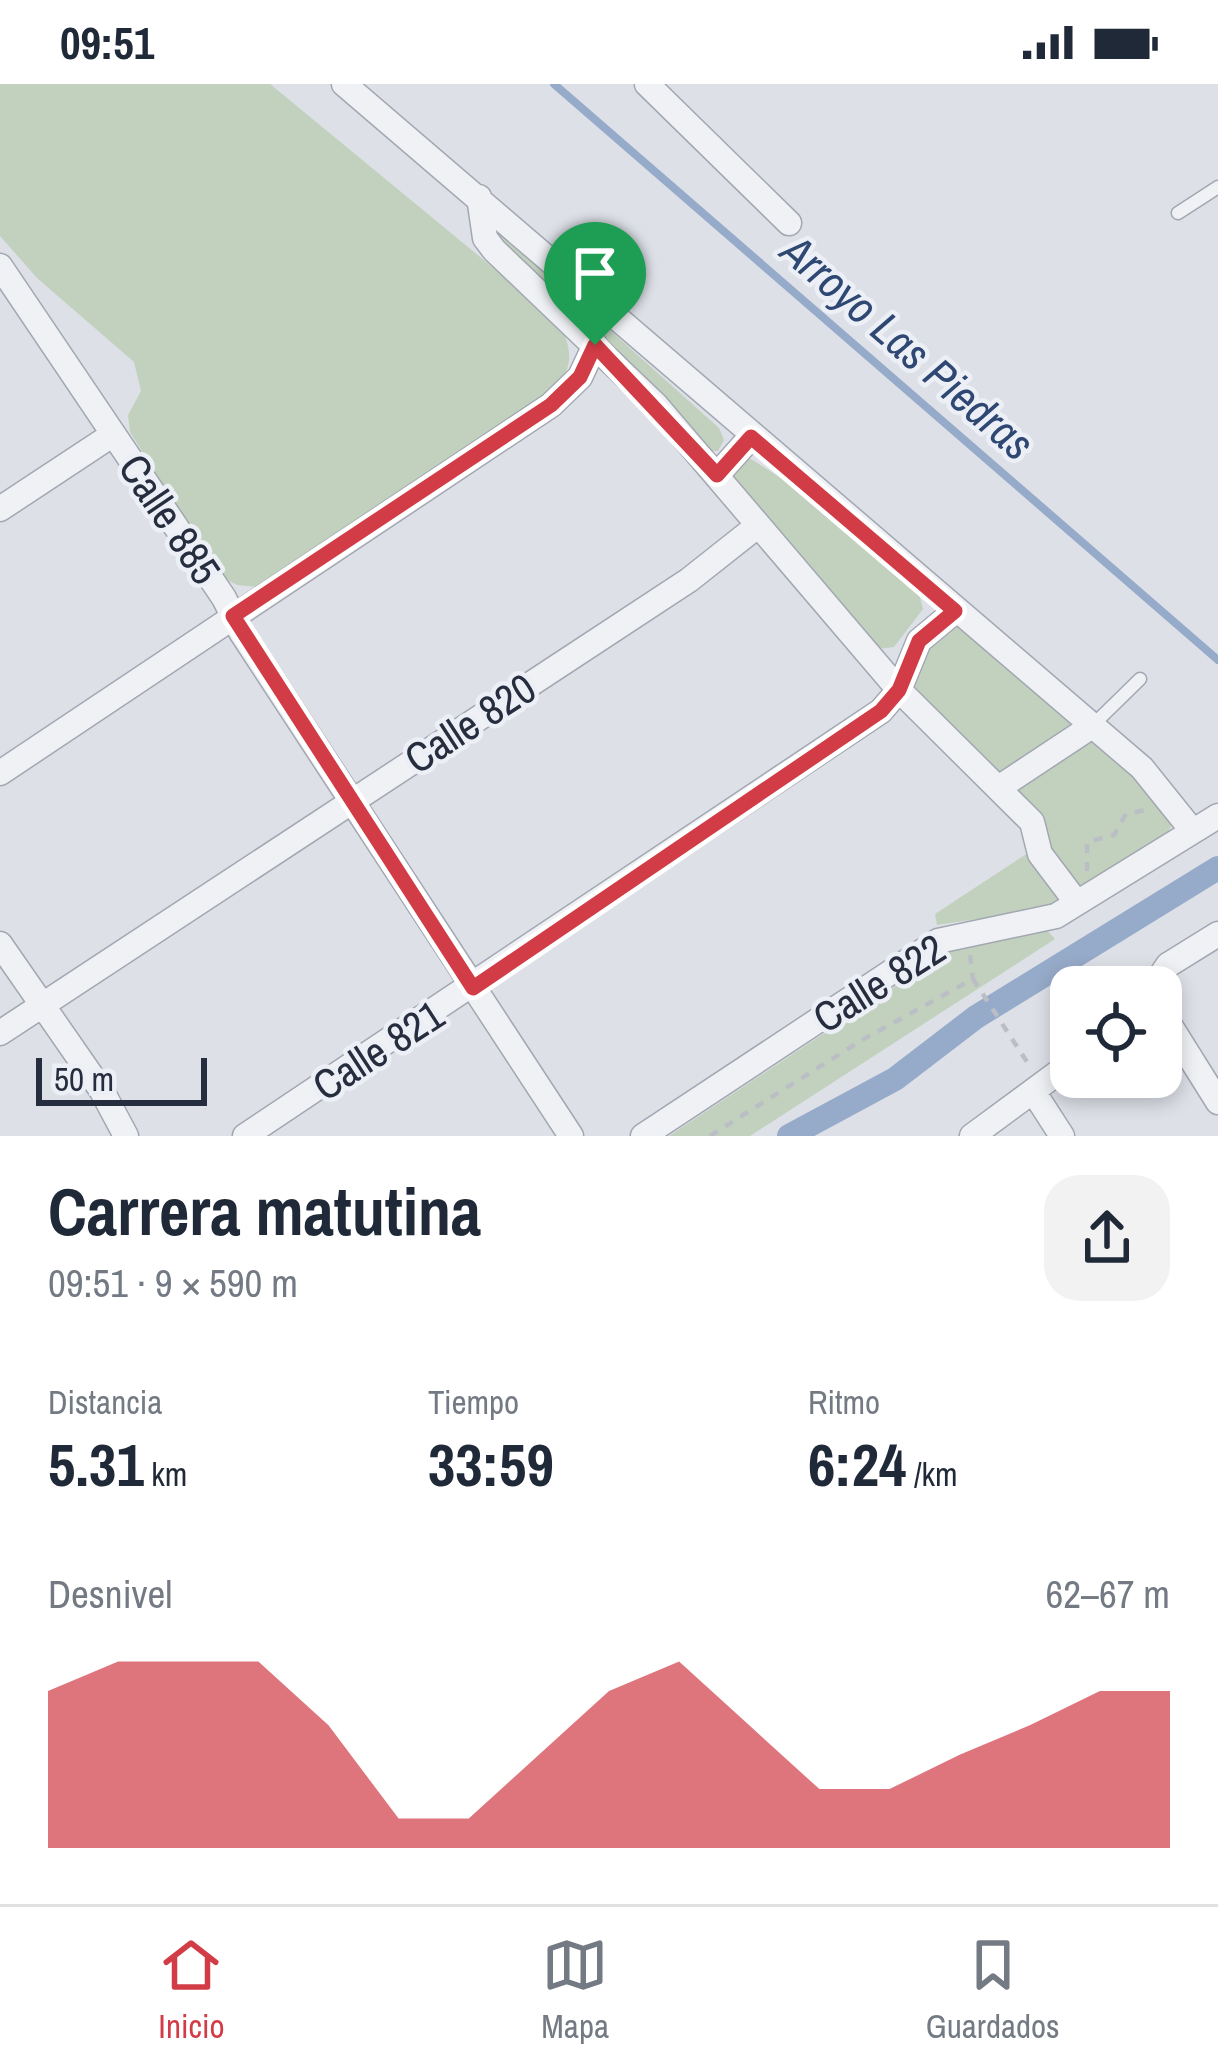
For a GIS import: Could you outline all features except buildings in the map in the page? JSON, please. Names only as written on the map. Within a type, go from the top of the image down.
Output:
[{"type":"street","points":[[344,84],[1142,768],[1191,829]]},
{"type":"street","points":[[647,84],[789,223]]},
{"type":"street","points":[[478,196],[491,246],[595,345],[717,475],[755,526],[899,690],[1032,821],[1040,854],[1077,902]]},
{"type":"street","name":"Calle 885","points":[[0,266],[571,1136]]},
{"type":"street","points":[[0,773],[551,405],[580,377],[595,345]]},
{"type":"street","points":[[0,509],[112,435]]},
{"type":"street","points":[[717,475],[751,437]]},
{"type":"street","name":"Calle 820","points":[[0,1033],[689,580],[755,526]]},
{"type":"street","name":"Calle 821","points":[[245,1136],[473,988],[881,711],[899,690],[919,641],[955,611]]},
{"type":"street","points":[[1000,787],[1092,726]]},
{"type":"street","name":"Calle 822","points":[[644,1136],[938,941],[1045,920],[1218,815]]},
{"type":"street","points":[[1167,966],[1218,934]]},
{"type":"street","points":[[0,944],[126,1136]]},
{"type":"street","points":[[1182,1044],[1218,1102]]},
{"type":"street","points":[[972,1136],[1050,1078]]},
{"type":"street","points":[[1037,1088],[1062,1136]]},
{"type":"lane","points":[[1178,213],[1218,187]]},
{"type":"lane","points":[[1092,726],[1140,680]]},
{"type":"path","points":[[1104,872],[1087,883],[1087,842],[1114,835],[1126,814],[1157,808]]},
{"type":"path","points":[[710,1136],[862,1040],[973,979],[1037,1088]]},
{"type":"green space","points":[[0,84],[270,84],[559,322],[569,351],[564,377],[549,393],[259,587],[237,585],[220,576],[130,432],[128,415],[141,391],[134,362],[37,278],[0,236]]},
{"type":"green space","points":[[487,220],[719,428],[724,440],[718,451],[706,451],[500,251]]},
{"type":"green space","points":[[751,459],[803,492],[918,590],[923,609],[894,647],[878,649],[730,478],[740,461]]},
{"type":"green space","points":[[954,619],[1076,727],[1002,776],[906,689],[910,666]]},
{"type":"green space","points":[[1090,739],[1154,796],[1171,826],[1167,835],[1076,893],[1011,791]]},
{"type":"green space","points":[[1028,853],[1060,899],[1045,909],[937,925],[935,914]]},
{"type":"green space","points":[[1046,929],[1055,939],[750,1136],[669,1136],[956,946]]},
{"type":"waterway","name":"Arroyo Las Piedras","points":[[554,84],[1218,660]]},
{"type":"waterway","points":[[789,1136],[895,1079],[976,1017],[1218,868]]},
{"type":"route","points":[[595,345],[656,404],[717,475],[751,437],[955,611],[919,641],[899,690],[881,711],[473,988],[233,616],[569,392],[595,345]]}]
